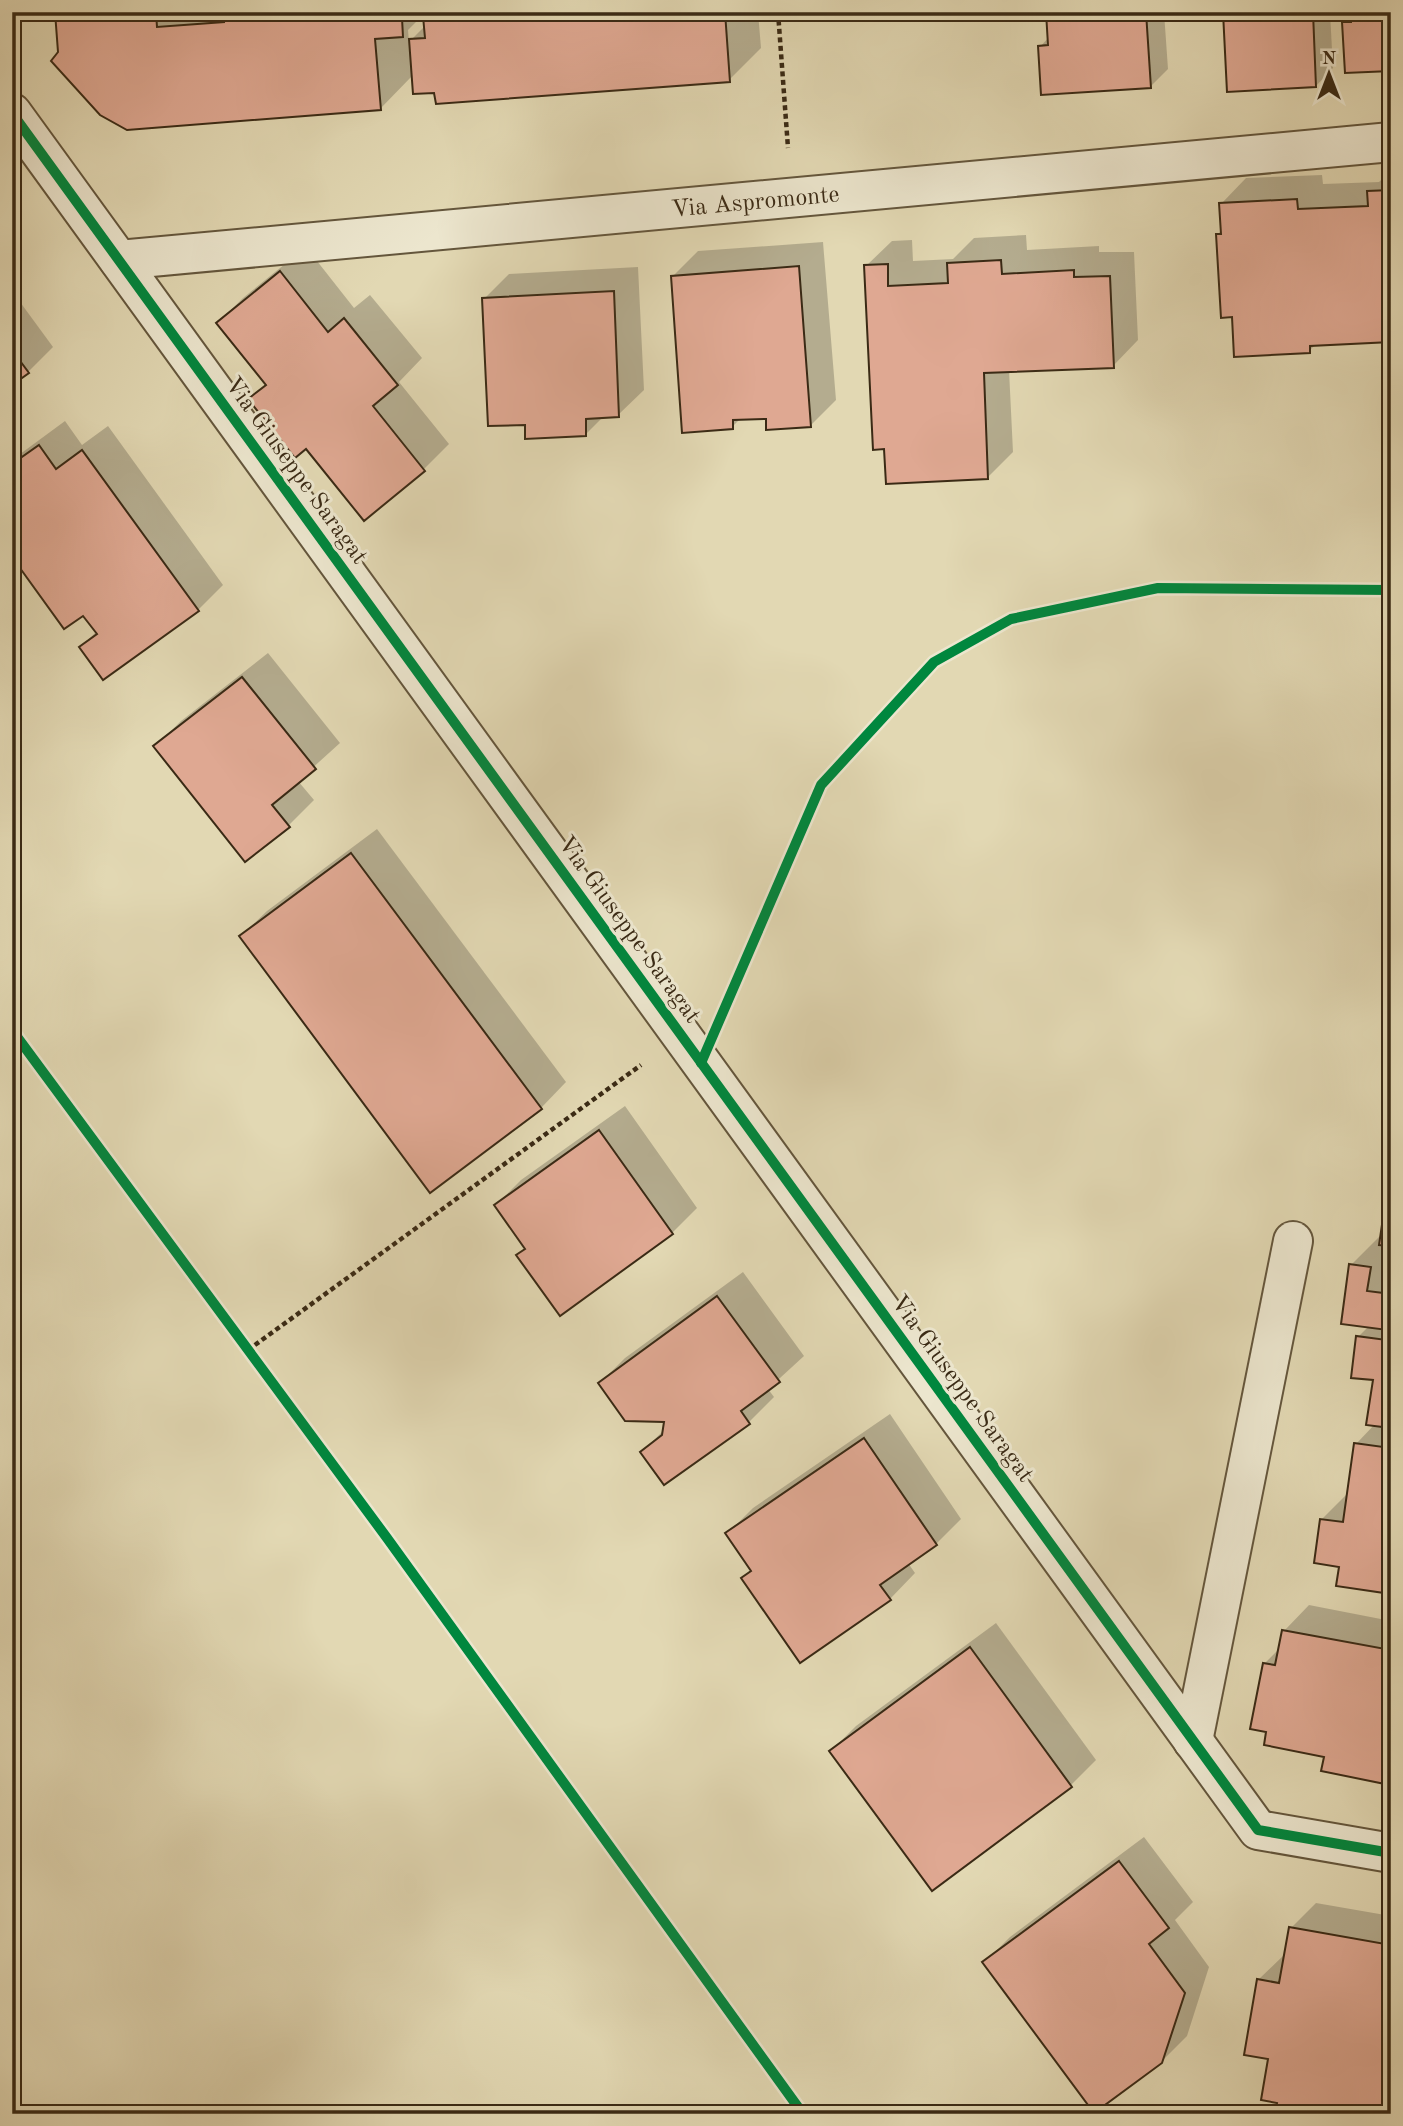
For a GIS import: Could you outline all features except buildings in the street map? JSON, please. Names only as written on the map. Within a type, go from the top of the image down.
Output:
[{"type":"street","name":"Via Giuseppe Saragat","points":[[12,113],[1258,1830],[1391,1853]]},
{"type":"street","name":"Via Aspromonte","points":[[118,260],[1391,142]]},
{"type":"street","points":[[1193,1741],[1293,1241]]},
{"type":"path","points":[[778,12],[791,197]]},
{"type":"path","points":[[248,1350],[682,1036]]},
{"type":"path","points":[[240,1339],[256,1361]]},
{"type":"cycle path","points":[[12,113],[1258,1830],[1391,1853]]},
{"type":"cycle path","points":[[701,1063],[821,785],[934,662],[1011,619],[1158,588],[1391,590]]},
{"type":"cycle path","points":[[12,1030],[387,1538],[803,2114]]}]
